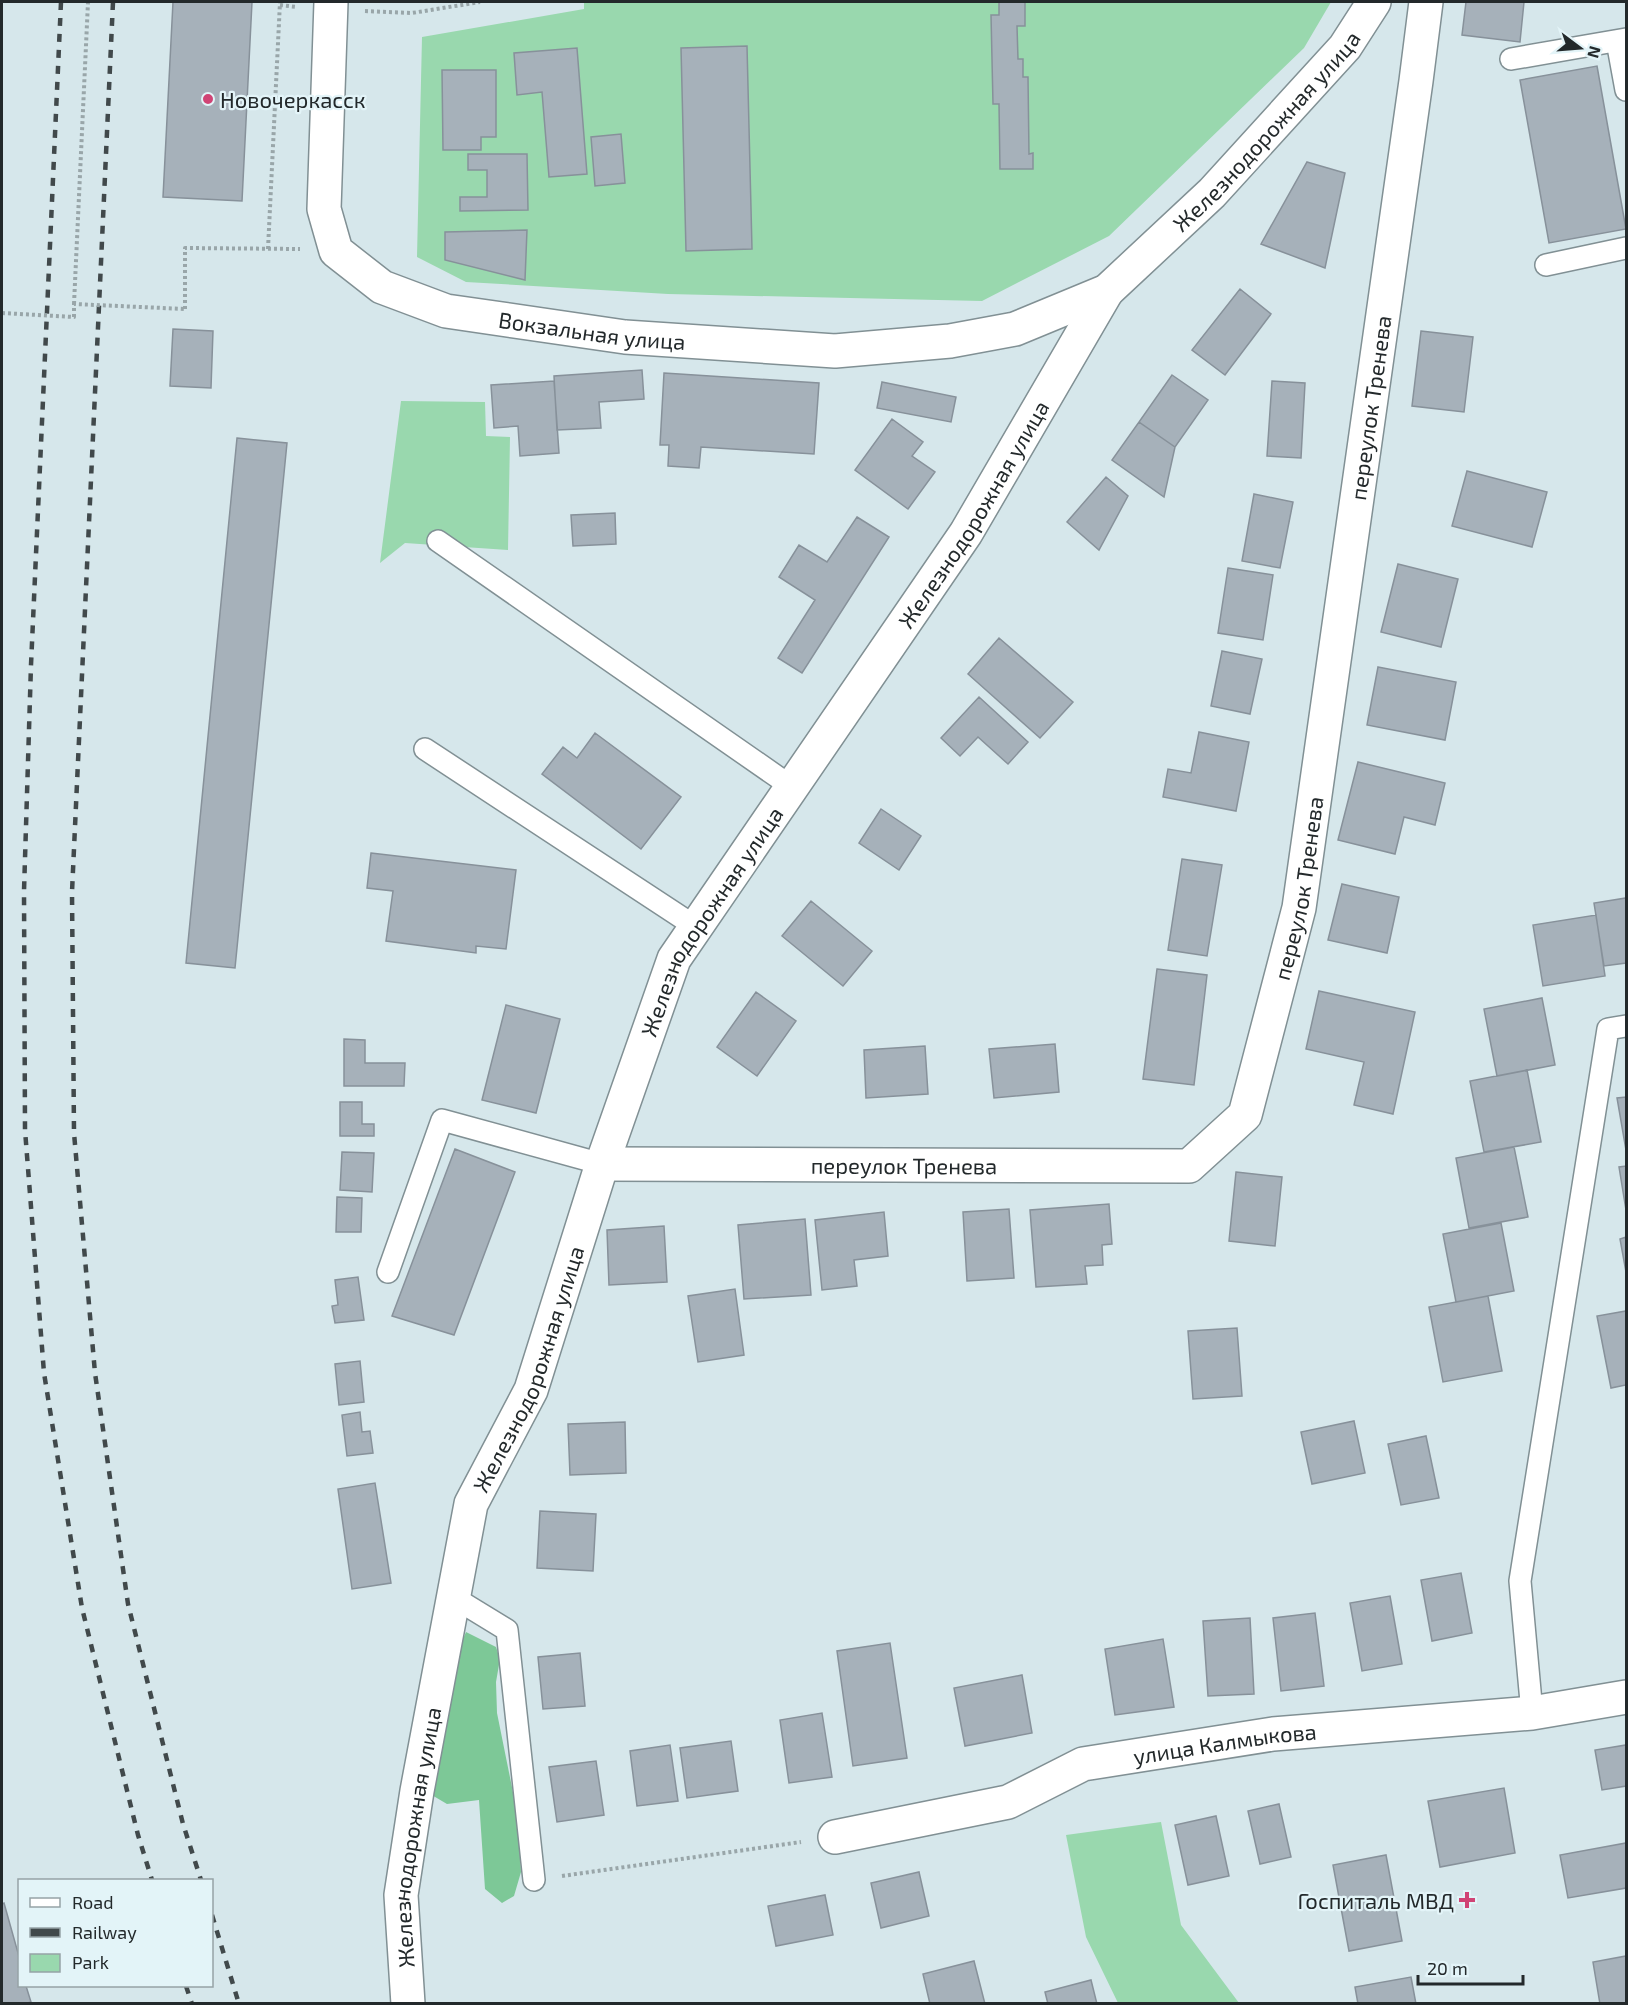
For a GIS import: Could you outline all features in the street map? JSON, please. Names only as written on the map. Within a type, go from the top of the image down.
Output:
[{"type":"street","name":"Железнодорожная улица","points":[[408,2004],[400,1895],[417,1791],[471,1504],[531,1390],[602,1164],[674,959],[966,533],[1107,291],[1220,184],[1345,47],[1374,2]]},
{"type":"street","name":"переулок Тренева","points":[[602,1164],[1190,1166],[1245,1115],[1299,909],[1426,2]]},
{"type":"street","points":[[331,5],[324,209],[335,249]]},
{"type":"street","name":"Вокзальная улица","points":[[335,249],[382,287],[446,311],[625,337],[835,351],[950,341],[1015,329],[1107,291]]},
{"type":"street","name":"улица Калмыкова","points":[[835,1837],[1008,1802],[1083,1764],[1273,1734],[1532,1713],[1626,1697]]},
{"type":"lane","points":[[1511,59],[1622,40],[1626,90]]},
{"type":"lane","points":[[1546,265],[1626,248]]},
{"type":"lane","points":[[438,541],[792,787]]},
{"type":"lane","points":[[425,749],[696,927]]},
{"type":"lane","points":[[1532,1713],[1520,1581],[1608,1029],[1626,1026]]},
{"type":"lane","points":[[388,1272],[442,1120],[602,1164]]},
{"type":"lane","points":[[453,1598],[507,1630],[534,1880]]},
{"type":"path","points":[[2,313],[74,317],[88,2]]},
{"type":"path","points":[[268,249],[280,4],[331,5],[412,13],[480,2]]},
{"type":"path","points":[[74,304],[185,309],[185,248],[335,249]]},
{"type":"path","points":[[534,1880],[835,1837]]},
{"type":"green space","points":[[584,2],[1331,2],[1304,48],[1109,236],[982,301],[668,294],[466,282],[417,257],[422,37],[584,9]]},
{"type":"green space","points":[[401,401],[485,402],[486,436],[510,437],[508,550],[405,543],[380,563]]},
{"type":"green space","points":[[466,1632],[496,1647],[500,1659],[496,1682],[497,1713],[518,1817],[521,1872],[514,1896],[502,1903],[485,1889],[479,1800],[447,1804],[425,1791],[454,1688],[458,1651]]},
{"type":"green space","points":[[1161,1822],[1181,1925],[1239,2003],[1118,2003],[1086,1937],[1066,1835]]},
{"type":"building","name":"Новочеркасск","points":[[173,2],[252,2],[242,201],[163,197]]},
{"type":"building","points":[[999,2],[1025,2],[1025,26],[1017,26],[1018,59],[1023,59],[1023,77],[1028,77],[1029,154],[1033,153],[1033,169],[1000,169],[999,104],[993,104],[991,15],[999,15]]},
{"type":"building","points":[[1466,2],[1524,2],[1520,42],[1462,35]]},
{"type":"building","points":[[747,46],[752,249],[686,251],[681,48]]},
{"type":"building","points":[[577,48],[587,174],[549,177],[542,92],[517,95],[514,53]]},
{"type":"building","points":[[1597,66],[1626,229],[1549,243],[1520,80]]},
{"type":"building","points":[[442,70],[496,70],[496,137],[481,137],[481,150],[443,150]]},
{"type":"building","points":[[621,134],[625,183],[595,186],[591,137]]},
{"type":"building","points":[[468,154],[527,154],[528,210],[460,211],[460,197],[487,197],[487,170],[468,170]]},
{"type":"building","points":[[1307,162],[1345,173],[1325,268],[1261,244]]},
{"type":"building","points":[[527,230],[525,280],[445,260],[445,232]]},
{"type":"building","points":[[1240,289],[1271,314],[1225,375],[1192,350]]},
{"type":"building","points":[[173,329],[213,331],[211,388],[170,386]]},
{"type":"building","points":[[1421,331],[1473,337],[1464,412],[1412,406]]},
{"type":"building","points":[[642,370],[644,399],[599,402],[601,428],[557,430],[554,376]]},
{"type":"building","points":[[664,373],[819,383],[814,454],[701,447],[699,468],[668,466],[669,445],[660,445]]},
{"type":"building","points":[[1172,375],[1208,400],[1175,447],[1139,422]]},
{"type":"building","points":[[554,381],[559,453],[520,456],[518,426],[494,428],[491,385]]},
{"type":"building","points":[[1272,381],[1305,383],[1301,458],[1267,456]]},
{"type":"building","points":[[882,382],[956,397],[951,422],[877,408]]},
{"type":"building","points":[[892,419],[923,442],[912,456],[935,472],[908,509],[855,470]]},
{"type":"building","points":[[1139,422],[1175,447],[1164,497],[1112,460]]},
{"type":"building","points":[[237,438],[287,443],[235,968],[186,963]]},
{"type":"building","points":[[1467,471],[1547,492],[1532,547],[1452,526]]},
{"type":"building","points":[[1106,477],[1128,496],[1099,550],[1067,522]]},
{"type":"building","points":[[1254,494],[1293,502],[1280,568],[1242,561]]},
{"type":"building","points":[[615,513],[616,544],[573,546],[571,515]]},
{"type":"building","points":[[857,517],[889,537],[802,673],[778,658],[815,600],[779,577],[799,545],[827,562]]},
{"type":"building","points":[[1398,564],[1458,579],[1441,647],[1381,632]]},
{"type":"building","points":[[1228,568],[1273,575],[1263,640],[1218,633]]},
{"type":"building","points":[[999,638],[1073,702],[1040,738],[968,674]]},
{"type":"building","points":[[1222,651],[1262,659],[1250,714],[1211,706]]},
{"type":"building","points":[[1378,667],[1456,682],[1445,740],[1367,725]]},
{"type":"building","points":[[979,697],[1028,742],[1008,764],[978,737],[960,756],[941,738]]},
{"type":"building","points":[[1199,732],[1249,742],[1236,811],[1163,797],[1168,769],[1191,773]]},
{"type":"building","points":[[595,733],[681,797],[641,849],[542,774],[563,747],[577,758]]},
{"type":"building","points":[[1358,762],[1445,783],[1435,825],[1404,817],[1395,854],[1338,840]]},
{"type":"building","points":[[881,809],[921,836],[899,870],[859,843]]},
{"type":"building","points":[[371,853],[516,870],[506,949],[476,946],[476,953],[386,941],[393,891],[367,888]]},
{"type":"building","points":[[1182,859],[1222,865],[1207,956],[1168,950]]},
{"type":"building","points":[[1342,884],[1399,897],[1387,953],[1328,940]]},
{"type":"building","points":[[1626,898],[1626,963],[1604,966],[1594,903]]},
{"type":"building","points":[[811,901],[872,951],[843,986],[782,936]]},
{"type":"building","points":[[1596,915],[1605,976],[1543,986],[1533,925]]},
{"type":"building","points":[[1157,969],[1207,975],[1194,1085],[1143,1079]]},
{"type":"building","points":[[1319,991],[1415,1012],[1393,1114],[1354,1105],[1364,1062],[1306,1049]]},
{"type":"building","points":[[756,992],[796,1021],[757,1076],[717,1047]]},
{"type":"building","points":[[1542,998],[1555,1065],[1497,1076],[1484,1009]]},
{"type":"building","points":[[506,1005],[560,1019],[536,1113],[482,1100]]},
{"type":"building","points":[[344,1039],[365,1040],[365,1063],[405,1063],[404,1086],[344,1086]]},
{"type":"building","points":[[1055,1044],[1059,1092],[994,1098],[989,1049]]},
{"type":"building","points":[[925,1046],[928,1094],[866,1098],[864,1050]]},
{"type":"building","points":[[1527,1070],[1541,1142],[1484,1152],[1470,1081]]},
{"type":"building","points":[[1626,1097],[1626,1150],[1617,1098]]},
{"type":"building","points":[[340,1102],[362,1102],[362,1124],[374,1124],[374,1136],[340,1136]]},
{"type":"building","points":[[1514,1147],[1528,1217],[1469,1228],[1456,1158]]},
{"type":"building","points":[[455,1149],[515,1172],[454,1335],[392,1316]]},
{"type":"building","points":[[342,1152],[374,1153],[372,1192],[340,1190]]},
{"type":"building","points":[[1626,1166],[1626,1210],[1619,1167]]},
{"type":"building","points":[[1236,1172],[1282,1177],[1275,1246],[1229,1241]]},
{"type":"building","points":[[337,1197],[362,1198],[361,1232],[336,1232]]},
{"type":"building","points":[[1109,1204],[1112,1244],[1102,1245],[1103,1265],[1085,1266],[1087,1284],[1036,1287],[1030,1210]]},
{"type":"building","points":[[1009,1209],[1014,1278],[967,1281],[963,1212]]},
{"type":"building","points":[[884,1212],[888,1256],[854,1260],[857,1286],[822,1290],[815,1220]]},
{"type":"building","points":[[805,1219],[811,1295],[744,1299],[738,1225]]},
{"type":"building","points":[[1501,1223],[1514,1291],[1456,1302],[1443,1234]]},
{"type":"building","points":[[664,1226],[667,1282],[609,1285],[607,1230]]},
{"type":"building","points":[[1626,1237],[1626,1272],[1620,1239]]},
{"type":"building","points":[[358,1277],[364,1320],[335,1323],[332,1306],[338,1305],[335,1280]]},
{"type":"building","points":[[735,1289],[744,1355],[698,1362],[688,1296]]},
{"type":"building","points":[[1488,1296],[1502,1371],[1443,1382],[1429,1307]]},
{"type":"building","points":[[1626,1311],[1626,1385],[1611,1388],[1597,1316]]},
{"type":"building","points":[[1237,1328],[1242,1396],[1193,1399],[1188,1331]]},
{"type":"building","points":[[360,1361],[364,1402],[339,1405],[335,1364]]},
{"type":"building","points":[[360,1412],[362,1432],[370,1431],[373,1453],[347,1456],[342,1415]]},
{"type":"building","points":[[1354,1421],[1365,1473],[1312,1484],[1301,1432]]},
{"type":"building","points":[[625,1422],[626,1473],[570,1475],[568,1424]]},
{"type":"building","points":[[1426,1436],[1439,1498],[1401,1505],[1388,1444]]},
{"type":"building","points":[[375,1483],[391,1583],[352,1589],[338,1489]]},
{"type":"building","points":[[540,1511],[596,1514],[593,1571],[537,1568]]},
{"type":"building","points":[[1461,1573],[1472,1633],[1432,1641],[1421,1580]]},
{"type":"building","points":[[1390,1596],[1402,1664],[1362,1671],[1350,1603]]},
{"type":"building","points":[[1315,1613],[1324,1686],[1281,1691],[1273,1618]]},
{"type":"building","points":[[1250,1618],[1254,1694],[1208,1696],[1203,1621]]},
{"type":"building","points":[[1163,1639],[1174,1707],[1115,1715],[1105,1649]]},
{"type":"building","points":[[890,1643],[907,1758],[853,1766],[837,1651]]},
{"type":"building","points":[[580,1653],[585,1706],[543,1709],[538,1657]]},
{"type":"building","points":[[1022,1675],[1032,1733],[965,1746],[954,1688]]},
{"type":"building","points":[[822,1713],[832,1777],[789,1783],[780,1720]]},
{"type":"building","points":[[731,1741],[738,1791],[687,1798],[680,1748]]},
{"type":"building","points":[[670,1745],[678,1801],[637,1806],[630,1751]]},
{"type":"building","points":[[1626,1745],[1626,1786],[1602,1790],[1595,1750]]},
{"type":"building","points":[[596,1761],[604,1815],[557,1822],[549,1767]]},
{"type":"building","points":[[1504,1788],[1515,1853],[1440,1867],[1428,1801]]},
{"type":"building","points":[[1279,1804],[1291,1857],[1260,1864],[1248,1811]]},
{"type":"building","points":[[1216,1816],[1229,1876],[1188,1885],[1175,1825]]},
{"type":"building","points":[[1626,1843],[1626,1888],[1568,1898],[1560,1855]]},
{"type":"building","points":[[1386,1855],[1402,1941],[1349,1951],[1333,1865]]},
{"type":"building","points":[[919,1872],[929,1916],[881,1928],[871,1883]]},
{"type":"building","points":[[825,1895],[833,1935],[776,1946],[768,1906]]},
{"type":"building","points":[[4,1903],[18,1953],[18,1987],[26,1987],[31,2002],[24,2004],[2,2004],[2,1904]]},
{"type":"building","points":[[1626,1956],[1626,2004],[1600,2004],[1593,1962]]},
{"type":"building","points":[[974,1961],[985,2004],[930,2004],[923,1974]]},
{"type":"building","points":[[1411,1977],[1416,2004],[1358,2004],[1355,1987]]},
{"type":"building","points":[[1091,1980],[1097,2004],[1048,2004],[1045,1992]]},
{"type":"railway","points":[[61,2],[31,665],[24,891],[25,1130],[44,1373],[82,1608],[138,1835],[152,1879]]},
{"type":"railway","points":[[113,2],[72,892],[74,1133],[95,1373],[128,1604],[183,1824],[201,1879]]},
{"type":"railway","points":[[213,1918],[239,2004]]},
{"type":"railway","points":[[186,1987],[192,2004]]},
{"type":"place","name":"Новочеркасск","points":[[208,99]]},
{"type":"place","name":"Госпиталь МВД","points":[[1467,1900]]}]
